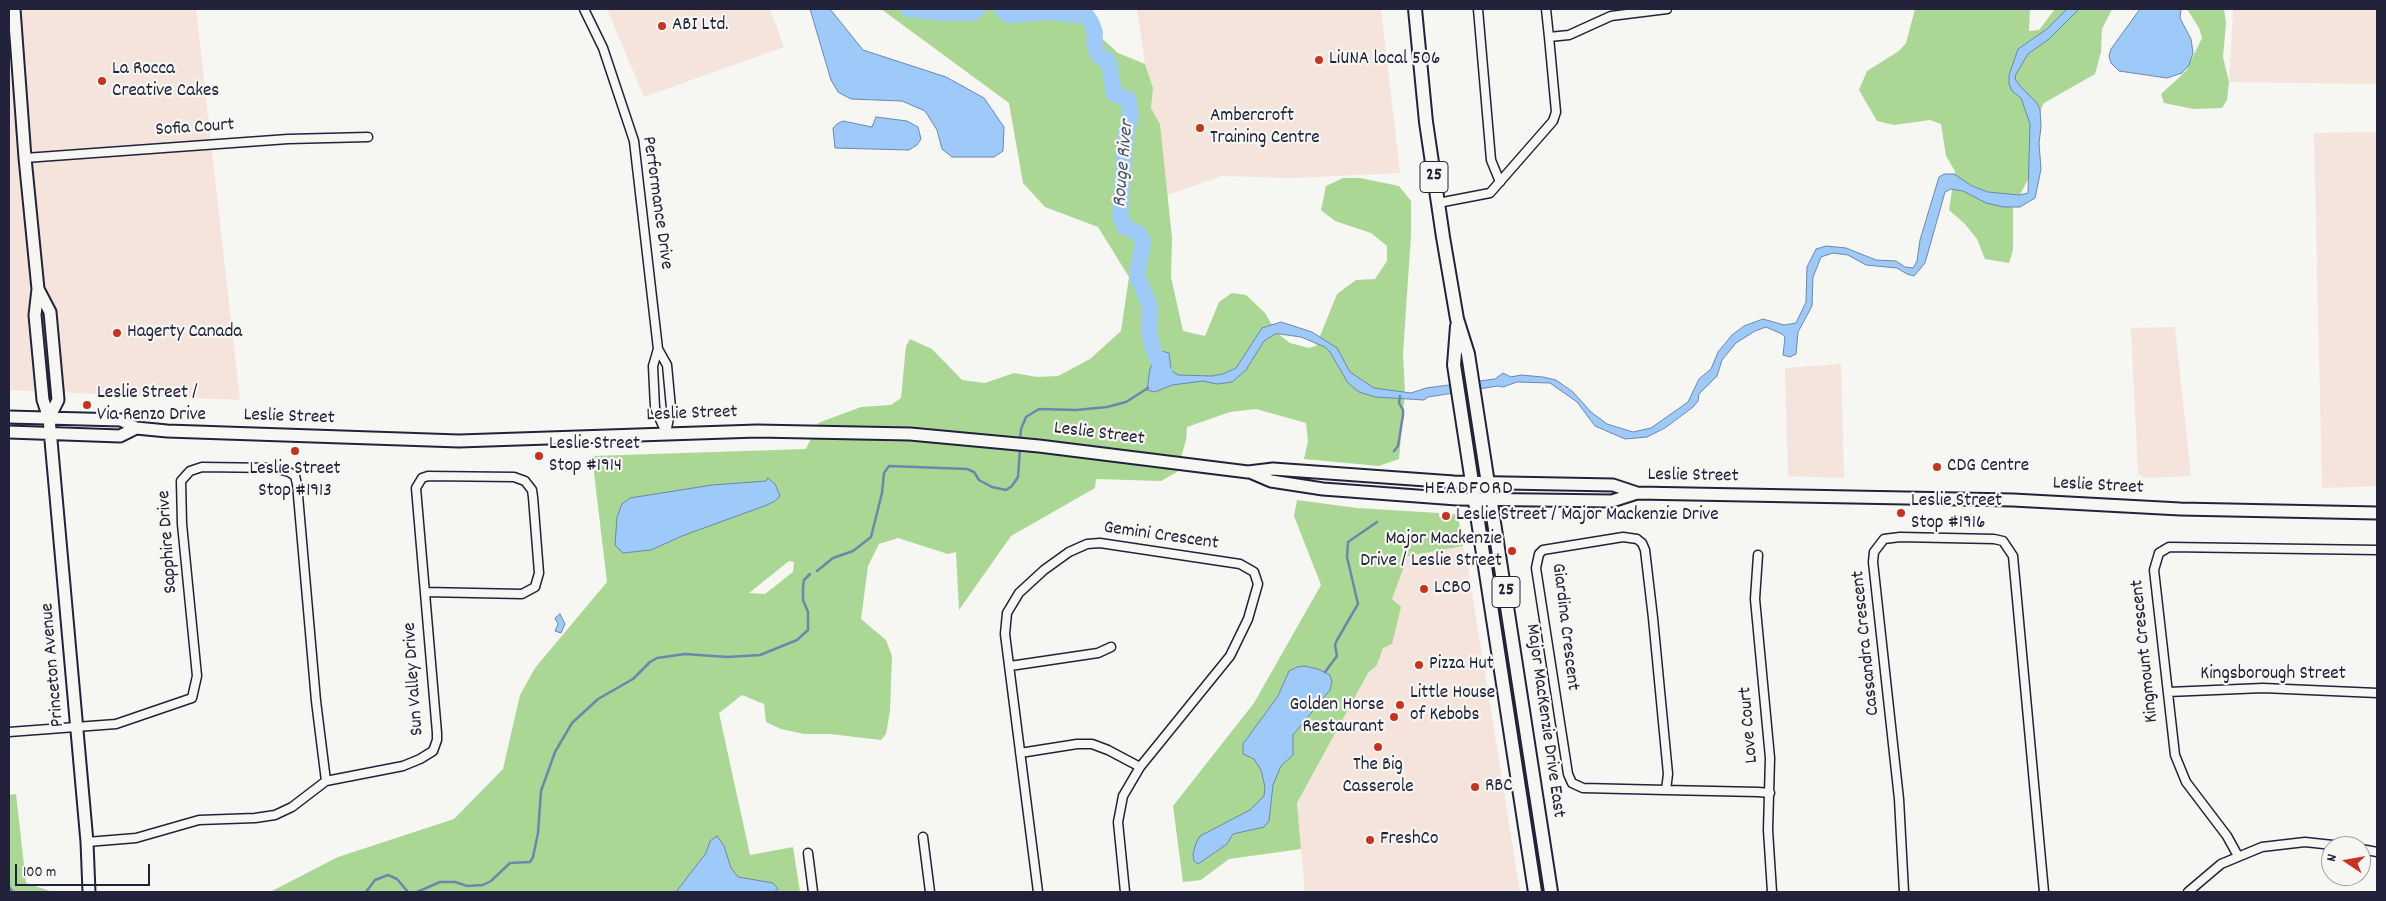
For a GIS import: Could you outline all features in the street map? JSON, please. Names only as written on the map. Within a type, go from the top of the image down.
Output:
[{"type":"main road","points":[[14,9],[25,158],[38,289],[50,312],[58,400],[49,418]]},
{"type":"main road","name":"Major MacKenzie Drive East","points":[[1414,9],[1426,122],[1438,203],[1457,319],[1468,354],[1492,500],[1551,892]]},
{"type":"main road","name":"Major MacKenzie Drive East","points":[[1457,319],[1454,365],[1535,892]]},
{"type":"main road","name":"Leslie Street","points":[[9,417],[121,420],[136,428],[167,431],[458,441],[666,433],[824,431],[910,434],[1004,442],[1248,472],[1273,469],[1471,482],[1613,485],[1638,493],[2020,500],[2130,507],[2377,513]]},
{"type":"main road","name":"Princeton Avenue","points":[[49,418],[87,842],[89,892]]},
{"type":"main road","name":"Leslie Street","points":[[9,432],[120,436],[136,428]]},
{"type":"main road","name":"Leslie Street","points":[[1248,472],[1271,481],[1323,489],[1474,500],[1612,501],[1638,493]]},
{"type":"main road","points":[[1514,761],[1531,759]]},
{"type":"street","name":"Performance Drive","points":[[584,9],[603,48],[634,141],[658,349],[667,365],[671,408],[666,433]]},
{"type":"street","points":[[1478,9],[1491,160],[1500,182]]},
{"type":"street","points":[[1438,203],[1484,196],[1490,193],[1553,121],[1556,112],[1546,9]]},
{"type":"street","points":[[1549,37],[1569,35],[1611,13],[1668,9]]},
{"type":"street","name":"Sofia Court","points":[[25,158],[288,139],[368,137]]},
{"type":"street","name":"Performance Drive","points":[[658,349],[652,366],[655,408],[666,433]]},
{"type":"street","name":"Sapphire Drive","points":[[77,726],[116,724],[192,698],[197,676],[182,524],[181,481],[190,471],[202,467],[274,468],[295,476],[297,484],[316,701],[326,781]]},
{"type":"street","name":"Sun Valley Drive","points":[[87,842],[136,838],[199,820],[255,818],[275,814],[292,807],[326,781],[403,766],[433,751],[436,746],[437,733],[416,497],[419,481],[425,476],[441,476],[514,477],[525,481],[532,490],[533,497],[539,573],[535,587],[522,594],[425,592]]},
{"type":"street","name":"Giardina Crescent","points":[[1666,790],[1668,774],[1653,618],[1642,543],[1637,539],[1623,537],[1543,550],[1539,554],[1536,568],[1569,779],[1578,787],[1583,788],[1770,793]]},
{"type":"street","name":"Cassandra Crescent","points":[[1904,892],[1899,800],[1873,562],[1874,552],[1884,539],[1900,537],[1994,539],[2003,541],[2013,556],[2044,892]]},
{"type":"street","name":"Gemini Crescent","points":[[1038,892],[1005,634],[1008,613],[1019,593],[1044,570],[1069,552],[1087,544],[1100,542],[1240,564],[1254,572],[1258,584],[1248,619],[1230,656],[1140,767],[1123,796],[1118,822],[1125,892]]},
{"type":"street","name":"Kingmount Crescent","points":[[2238,856],[2227,836],[2179,770],[2172,738],[2154,570],[2159,553],[2169,547],[2377,550]]},
{"type":"street","name":"Love Court","points":[[1758,554],[1755,599],[1770,758],[1768,830],[1772,892]]},
{"type":"street","points":[[1010,666],[1098,653],[1110,646]]},
{"type":"street","name":"Kingsborough Street","points":[[2168,692],[2264,688],[2377,693]]},
{"type":"street","points":[[9,732],[77,726]]},
{"type":"street","points":[[1020,753],[1077,744],[1092,744],[1108,750],[1140,767]]},
{"type":"street","points":[[923,837],[930,892]]},
{"type":"street","points":[[2188,892],[2221,864],[2262,847],[2281,843],[2321,844]]},
{"type":"street","points":[[808,853],[813,892]]},
{"type":"shaded area","points":[[9,9],[196,9],[240,400],[9,390]]},
{"type":"shaded area","points":[[607,9],[770,9],[784,47],[644,97]]},
{"type":"shaded area","points":[[1137,9],[1381,9],[1400,173],[1292,178],[1222,176],[1167,195],[1160,124],[1151,108],[1153,88],[1145,64]]},
{"type":"shaded area","points":[[2233,9],[2377,9],[2377,84],[2229,82]]},
{"type":"shaded area","points":[[2377,132],[2377,486],[2322,488],[2314,133]]},
{"type":"shaded area","points":[[2175,327],[2191,476],[2146,478],[2138,474],[2131,328]]},
{"type":"shaded area","points":[[1841,364],[1844,478],[1788,476],[1785,368]]},
{"type":"shaded area","points":[[1463,546],[1467,561],[1520,892],[1305,892],[1297,803],[1368,673],[1377,665],[1392,599],[1408,556]]},
{"type":"green space","points":[[881,9],[1039,9],[1040,14],[1082,20],[1118,53],[1145,64],[1153,88],[1151,108],[1160,124],[1172,238],[1171,277],[1183,331],[1205,336],[1219,302],[1232,293],[1246,295],[1265,313],[1276,332],[1290,343],[1309,348],[1316,346],[1337,294],[1356,280],[1375,279],[1387,261],[1387,246],[1371,233],[1335,221],[1321,210],[1326,186],[1343,178],[1360,178],[1399,186],[1411,201],[1411,235],[1403,354],[1405,392],[1399,459],[1379,466],[1304,459],[1308,441],[1306,423],[1256,409],[1230,412],[1187,427],[1186,440],[1177,472],[1161,481],[1096,479],[1095,488],[1011,536],[959,610],[956,552],[948,554],[898,538],[879,544],[868,566],[861,619],[886,640],[892,656],[890,711],[886,734],[881,740],[830,734],[804,734],[781,729],[766,722],[764,704],[742,695],[719,713],[750,855],[793,847],[800,892],[270,892],[338,857],[454,819],[503,769],[520,695],[535,668],[607,582],[592,456],[806,449],[818,423],[861,407],[891,405],[901,398],[906,346],[910,339],[932,349],[962,380],[985,383],[1014,373],[1037,377],[1058,376],[1090,359],[1121,331],[1129,277],[1098,227],[1045,207],[1023,183],[1009,103]],"holes":[[[789,561],[794,562],[793,572],[765,594],[749,593]]]},
{"type":"green space","points":[[1915,9],[2030,9],[2029,31],[2039,30],[2055,9],[2112,9],[2102,29],[2101,52],[2095,74],[2044,103],[2038,115],[2034,168],[2013,208],[2013,250],[2009,263],[1985,259],[1977,239],[1965,224],[1949,210],[1955,171],[1946,156],[1941,124],[1930,120],[1894,125],[1877,121],[1859,90],[1867,71],[1899,51],[1906,43]]},
{"type":"green space","points":[[2187,9],[2224,9],[2226,23],[2223,57],[2229,82],[2227,100],[2222,108],[2194,109],[2164,103],[2161,94],[2186,71],[2202,38],[2199,28]]},
{"type":"green space","points":[[1297,500],[1357,508],[1439,513],[1439,517],[1452,517],[1453,514],[1458,515],[1463,546],[1408,556],[1392,599],[1401,607],[1392,644],[1383,648],[1377,665],[1368,673],[1297,803],[1301,849],[1229,859],[1201,880],[1183,882],[1173,806],[1254,703],[1321,585],[1294,516]]},
{"type":"green space","points":[[16,794],[26,883],[53,892],[9,892],[9,795]]},
{"type":"water","points":[[810,9],[830,9],[863,50],[946,77],[984,98],[1004,127],[1003,151],[994,157],[952,157],[942,149],[937,130],[925,111],[902,101],[851,99],[838,92],[831,80]]},
{"type":"water","points":[[2067,9],[2079,9],[2049,39],[2028,54],[2015,79],[2040,109],[2041,127],[2039,143],[2041,169],[2035,198],[2020,207],[2003,207],[1986,203],[1963,191],[1951,189],[1945,192],[1925,263],[1914,276],[1897,268],[1866,265],[1848,255],[1833,253],[1821,257],[1813,277],[1812,306],[1798,332],[1796,354],[1790,357],[1783,355],[1785,337],[1782,334],[1766,327],[1755,331],[1736,343],[1722,360],[1717,376],[1699,394],[1698,401],[1693,407],[1665,428],[1647,437],[1625,439],[1595,426],[1577,402],[1550,383],[1517,382],[1503,387],[1498,386],[1428,397],[1424,400],[1375,397],[1359,392],[1348,383],[1330,352],[1325,347],[1301,337],[1280,334],[1275,334],[1264,341],[1246,370],[1232,382],[1217,384],[1203,381],[1172,385],[1155,392],[1147,390],[1150,369],[1158,350],[1169,353],[1171,370],[1178,375],[1212,376],[1223,374],[1236,368],[1262,328],[1281,322],[1312,332],[1337,348],[1350,372],[1374,388],[1411,393],[1426,388],[1495,379],[1503,373],[1511,377],[1521,375],[1543,377],[1556,380],[1573,392],[1591,412],[1607,424],[1633,432],[1651,428],[1688,402],[1699,379],[1711,369],[1718,352],[1732,335],[1744,326],[1763,319],[1784,325],[1796,323],[1806,302],[1807,267],[1816,249],[1826,246],[1846,248],[1876,260],[1896,261],[1905,267],[1913,268],[1917,261],[1920,240],[1939,177],[1944,174],[1954,174],[1972,186],[1988,192],[2019,195],[2028,193],[2030,124],[2021,98],[2012,91],[2009,84],[2009,75],[2018,49],[2047,29]]},
{"type":"water","points":[[2140,9],[2181,9],[2180,18],[2191,39],[2193,53],[2189,65],[2182,73],[2167,78],[2119,71],[2111,63],[2109,56],[2111,49]]},
{"type":"water","points":[[876,117],[907,121],[918,127],[921,139],[917,145],[909,150],[835,148],[833,128],[837,124],[843,121],[872,127]]},
{"type":"water","points":[[768,478],[775,484],[780,496],[767,505],[682,536],[651,550],[623,553],[615,545],[617,517],[622,504],[630,498],[712,485],[766,481]]},
{"type":"water","points":[[560,614],[565,624],[561,633],[555,631],[558,624],[555,618]]},
{"type":"water","points":[[1304,666],[1318,669],[1330,675],[1332,682],[1330,690],[1293,735],[1293,755],[1281,766],[1273,785],[1269,821],[1264,827],[1233,834],[1227,844],[1198,864],[1194,861],[1193,854],[1200,836],[1250,810],[1264,796],[1265,787],[1261,770],[1254,759],[1243,754],[1243,744],[1278,696],[1289,671]]},
{"type":"water","points":[[717,836],[724,846],[731,868],[738,877],[773,883],[778,889],[774,892],[676,892],[706,853],[710,841]]},
{"type":"waterway","name":"Rouge River","points":[[908,9],[943,13],[972,13],[978,9]]},
{"type":"waterway","name":"Rouge River","points":[[1002,9],[1008,15],[1049,12],[1087,16],[1095,33],[1094,44],[1098,55],[1103,59],[1107,59],[1109,63],[1114,94],[1128,99],[1131,115],[1126,134],[1120,216],[1125,227],[1138,233],[1143,242],[1137,276],[1150,306],[1149,331],[1153,350],[1166,376]]},
{"type":"waterway","points":[[1020,441],[1021,429],[1026,417],[1039,409],[1076,410],[1107,407],[1126,402],[1148,388]]},
{"type":"waterway","points":[[1394,451],[1398,446],[1403,415],[1403,410],[1399,403],[1400,396]]},
{"type":"waterway","points":[[817,571],[833,558],[853,551],[871,537],[882,493],[884,473],[889,466],[967,469],[974,472],[979,480],[992,487],[1006,490],[1012,486],[1018,477],[1020,449]]},
{"type":"waterway","points":[[1325,672],[1337,656],[1335,645],[1337,640],[1358,604],[1347,557],[1348,542],[1377,522]]},
{"type":"waterway","points":[[417,892],[440,882],[455,882],[467,886],[483,885],[491,881],[510,863],[530,862],[533,857],[538,833],[541,791],[555,752],[572,723],[598,699],[633,679],[650,662],[657,658],[685,654],[727,657],[760,655],[797,640],[808,630],[808,612],[803,600],[803,587],[804,580],[810,574]]},
{"type":"waterway","points":[[366,892],[375,880],[388,875],[397,879],[408,892]]},
{"type":"waterway","points":[[9,887],[13,892]]},
{"type":"place","name":"ABI Ltd.","points":[[662,26]]},
{"type":"place","name":"LiUNA local 506","points":[[1319,60]]},
{"type":"place","name":"La Rocca Creative Cakes","points":[[102,81]]},
{"type":"place","name":"Ambercroft Training Centre","points":[[1200,128]]},
{"type":"place","name":"Hagerty Canada","points":[[117,333]]},
{"type":"place","name":"Leslie Street / Via Renzo Drive","points":[[87,405]]},
{"type":"place","name":"Leslie Street Stop #1913","points":[[295,451]]},
{"type":"place","name":"Leslie Street Stop #1914","points":[[539,456]]},
{"type":"place","name":"CDG Centre","points":[[1937,467]]},
{"type":"place","name":"Leslie Street Stop #1916","points":[[1901,513]]},
{"type":"place","name":"Leslie Street / Major Mackenzie Drive","points":[[1446,516]]},
{"type":"place","name":"Major Mackenzie Drive / Leslie Street","points":[[1512,551]]},
{"type":"place","name":"LCBO","points":[[1424,589]]},
{"type":"place","name":"Pizza Hut","points":[[1419,665]]},
{"type":"place","name":"Little House of Kebobs","points":[[1400,705]]},
{"type":"place","name":"Golden Horse Restaurant","points":[[1394,717]]},
{"type":"place","name":"The Big Casserole","points":[[1378,747]]},
{"type":"place","name":"RBC","points":[[1475,787]]},
{"type":"place","name":"FreshCo","points":[[1370,840]]},
{"type":"district","name":"HEADFORD","points":[[1469,490]]}]
